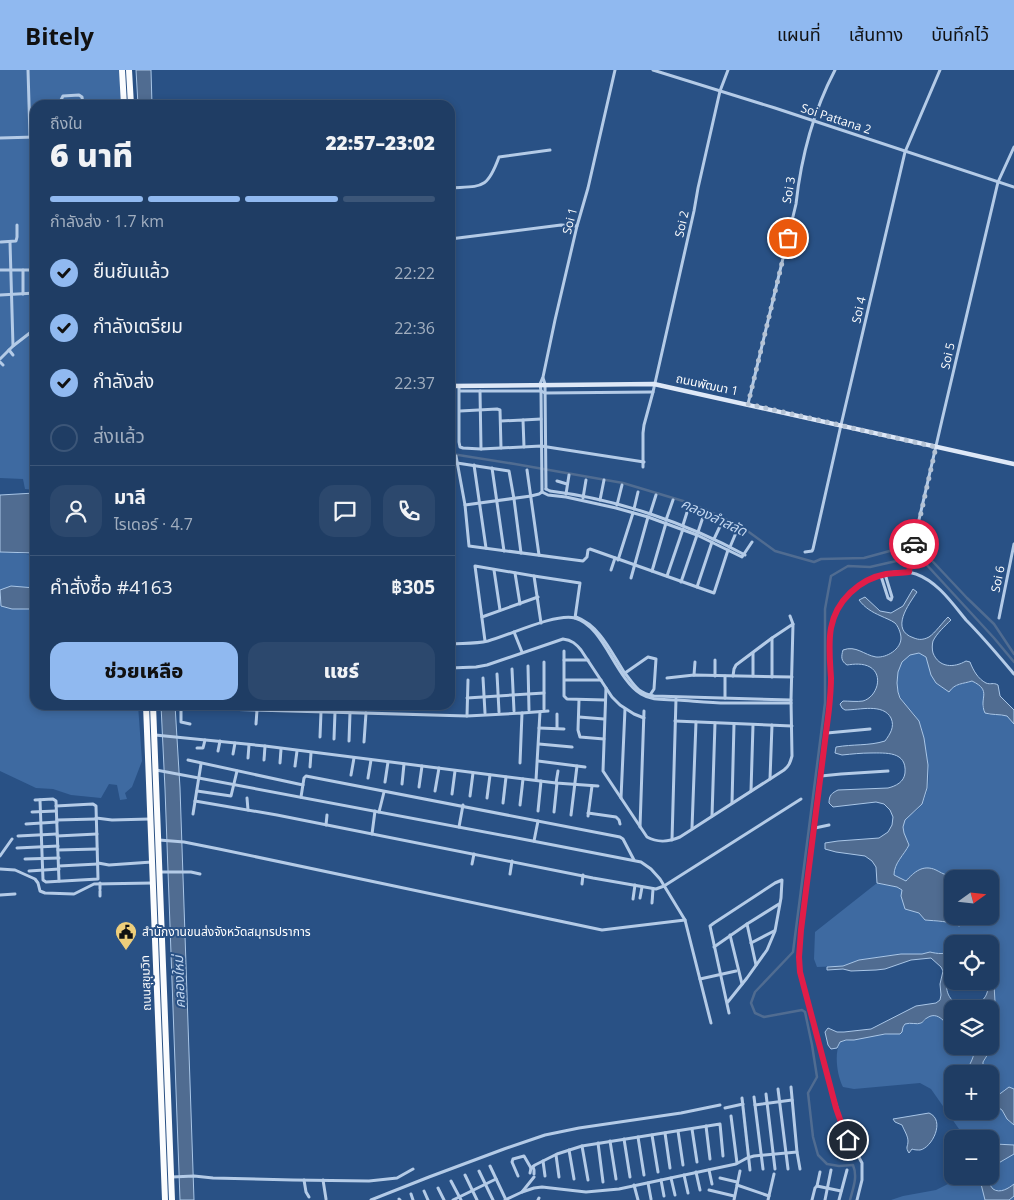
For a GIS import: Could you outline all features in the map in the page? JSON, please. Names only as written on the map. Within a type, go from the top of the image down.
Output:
[{"type":"highway","points":[[122,70],[124,100]]},
{"type":"highway","points":[[129,70],[131,100]]},
{"type":"highway","name":"ถนนสุขุมวิท","points":[[146,710],[165,1200]]},
{"type":"highway","name":"ถนนสุขุมวิท","points":[[155,710],[158,735],[175,1177],[172,1200]]},
{"type":"main road","name":"ถนนพัฒนา 1","points":[[455,387],[543,384],[654,384],[1014,464]]},
{"type":"street","points":[[0,138],[30,137],[28,70]]},
{"type":"street","name":"Soi 1","points":[[543,392],[543,377],[555,320],[615,70]]},
{"type":"street","name":"Soi Pattana 2","points":[[652,70],[1014,187]]},
{"type":"street","name":"Soi 2","points":[[543,447],[644,464],[643,433],[648,409],[720,91],[728,70]]},
{"type":"street","name":"Soi 3","points":[[748,404],[796,204],[813,121],[835,70]]},
{"type":"street","name":"Soi 4","points":[[805,552],[812,551],[813,549],[905,152],[940,70]]},
{"type":"street","points":[[62,100],[64,96],[79,95],[83,100]]},
{"type":"street","name":"Soi 5","points":[[909,572],[915,537],[998,182],[1014,147]]},
{"type":"street","points":[[455,188],[480,186],[485,183],[491,176],[499,157],[550,150]]},
{"type":"street","points":[[1,242],[16,241],[17,225]]},
{"type":"street","points":[[455,238],[561,225],[577,226]]},
{"type":"street","points":[[10,242],[13,346]]},
{"type":"street","points":[[0,270],[30,270]]},
{"type":"street","points":[[23,270],[23,294]]},
{"type":"street","points":[[0,294],[30,293]]},
{"type":"street","points":[[1,362],[9,350],[30,333]]},
{"type":"street","points":[[9,350],[14,355]]},
{"type":"street","points":[[543,447],[481,449],[460,447],[459,388],[480,391],[653,392]]},
{"type":"street","points":[[480,391],[481,449]]},
{"type":"street","points":[[543,392],[541,419],[543,447]]},
{"type":"street","points":[[543,392],[543,490],[548,495],[600,500],[682,527],[745,555],[752,542]]},
{"type":"street","points":[[460,411],[500,410],[501,448]]},
{"type":"street","points":[[501,421],[541,419]]},
{"type":"street","points":[[523,420],[524,447]]},
{"type":"street","points":[[456,456],[469,546],[583,561],[590,549],[712,592],[715,591],[738,528]]},
{"type":"street","points":[[458,463],[509,471],[521,553]]},
{"type":"street","points":[[474,465],[486,548]]},
{"type":"street","points":[[492,468],[504,550]]},
{"type":"street","points":[[528,470],[539,555]]},
{"type":"street","points":[[566,494],[569,476]]},
{"type":"street","points":[[583,499],[586,480]]},
{"type":"street","points":[[600,500],[604,480]]},
{"type":"street","points":[[557,481],[567,484]]},
{"type":"street","points":[[617,506],[622,485]]},
{"type":"street","points":[[543,490],[617,506]]},
{"type":"street","points":[[464,505],[531,496],[539,494],[543,490]]},
{"type":"street","points":[[611,570],[638,492]]},
{"type":"street","points":[[631,578],[656,495]]},
{"type":"street","points":[[651,571],[673,500]]},
{"type":"street","points":[[666,576],[689,506]]},
{"type":"street","points":[[682,582],[705,512]]},
{"type":"street","points":[[698,587],[722,520]]},
{"type":"street","name":"Soi 6","points":[[999,618],[1014,544]]},
{"type":"street","points":[[485,641],[475,566],[580,583],[575,617]]},
{"type":"street","points":[[494,570],[500,610]]},
{"type":"street","points":[[857,1200],[862,1180],[862,1163],[838,1115],[807,1001],[799,964],[801,930],[831,687],[830,644],[834,616],[851,592],[861,584],[885,574],[909,572],[917,574],[935,586],[990,645],[1014,674]]},
{"type":"street","points":[[515,573],[520,604]]},
{"type":"street","points":[[880,576],[890,600],[892,596],[885,574]]},
{"type":"street","points":[[534,576],[541,623]]},
{"type":"street","points":[[482,617],[538,597]]},
{"type":"street","points":[[606,688],[603,771],[647,837],[658,841],[672,840],[680,837],[788,767],[792,756],[793,624],[790,616]]},
{"type":"street","points":[[455,644],[485,641],[562,617],[575,617],[595,632],[630,684],[638,693],[648,698],[658,700],[791,702]]},
{"type":"street","points":[[734,676],[735,667],[793,624]]},
{"type":"street","points":[[514,633],[522,652]]},
{"type":"street","points":[[455,668],[487,665],[563,638],[576,644],[612,697],[625,709],[644,718]]},
{"type":"street","points":[[772,638],[772,677]]},
{"type":"street","points":[[564,651],[565,698],[605,700]]},
{"type":"street","points":[[753,653],[753,676]]},
{"type":"street","points":[[625,673],[648,657],[656,659],[654,689],[650,695]]},
{"type":"street","points":[[614,659],[640,691],[676,700]]},
{"type":"street","points":[[564,660],[588,660]]},
{"type":"street","points":[[715,660],[715,676]]},
{"type":"street","points":[[544,662],[544,708]]},
{"type":"street","points":[[694,662],[694,675]]},
{"type":"street","points":[[528,666],[529,710]]},
{"type":"street","points":[[512,669],[514,711]]},
{"type":"street","points":[[498,674],[499,712]]},
{"type":"street","points":[[667,678],[694,675],[792,677]]},
{"type":"street","points":[[725,676],[725,701]]},
{"type":"street","points":[[483,678],[485,713]]},
{"type":"street","points":[[466,716],[468,680]]},
{"type":"street","points":[[564,680],[602,680]]},
{"type":"street","points":[[468,698],[544,693]]},
{"type":"street","points":[[579,700],[578,730],[580,738],[604,739]]},
{"type":"street","points":[[672,840],[676,700]]},
{"type":"street","points":[[621,799],[625,709]]},
{"type":"street","points":[[179,710],[181,722],[190,724]]},
{"type":"street","points":[[256,724],[258,710],[466,716],[548,712]]},
{"type":"street","points":[[640,828],[644,711]]},
{"type":"street","points":[[320,712],[320,737]]},
{"type":"street","points":[[334,738],[336,712]]},
{"type":"street","points":[[349,741],[350,712]]},
{"type":"street","points":[[536,780],[540,712]]},
{"type":"street","points":[[364,742],[366,713]]},
{"type":"street","points":[[520,763],[522,714]]},
{"type":"street","points":[[557,714],[557,728]]},
{"type":"street","points":[[579,717],[604,719]]},
{"type":"street","points":[[675,721],[792,726]]},
{"type":"street","points":[[692,829],[696,722]]},
{"type":"street","points":[[712,816],[715,723]]},
{"type":"street","points":[[732,804],[734,724]]},
{"type":"street","points":[[751,791],[753,725]]},
{"type":"street","points":[[770,778],[772,725]]},
{"type":"street","points":[[539,728],[564,729]]},
{"type":"street","points":[[826,733],[870,729]]},
{"type":"street","points":[[158,735],[265,746],[557,783],[598,786]]},
{"type":"street","points":[[197,748],[204,748],[205,740]]},
{"type":"street","points":[[218,751],[220,741]]},
{"type":"street","points":[[233,754],[235,744]]},
{"type":"street","points":[[539,744],[572,747]]},
{"type":"street","points":[[248,758],[249,745]]},
{"type":"street","points":[[264,760],[265,746]]},
{"type":"street","points":[[280,764],[281,749]]},
{"type":"street","points":[[295,766],[297,751]]},
{"type":"street","points":[[310,767],[312,753]]},
{"type":"street","points":[[351,775],[354,758]]},
{"type":"street","points":[[188,760],[303,785]]},
{"type":"street","points":[[368,778],[370,760]]},
{"type":"street","points":[[538,761],[585,767]]},
{"type":"street","points":[[385,782],[388,762]]},
{"type":"street","points":[[193,814],[201,764]]},
{"type":"street","points":[[402,784],[404,764]]},
{"type":"street","points":[[419,787],[422,766]]},
{"type":"street","points":[[571,815],[577,766]]},
{"type":"street","points":[[436,791],[438,768]]},
{"type":"street","points":[[452,794],[455,770]]},
{"type":"street","points":[[159,771],[641,862],[651,869],[664,886],[685,920],[711,1023]]},
{"type":"street","points":[[197,791],[231,796],[237,771]]},
{"type":"street","points":[[554,812],[558,771]]},
{"type":"street","points":[[821,776],[888,772]]},
{"type":"street","points":[[470,796],[473,773]]},
{"type":"street","points":[[487,798],[490,775]]},
{"type":"street","points":[[301,797],[306,776],[463,806],[622,837],[634,861]]},
{"type":"street","points":[[503,803],[506,777]]},
{"type":"street","points":[[520,805],[523,779]]},
{"type":"street","points":[[538,810],[541,781]]},
{"type":"street","points":[[592,786],[588,814],[616,817],[620,824]]},
{"type":"street","points":[[372,834],[384,792]]},
{"type":"street","points":[[247,798],[248,810]]},
{"type":"street","points":[[195,802],[248,810],[658,889],[801,799]]},
{"type":"street","points":[[35,800],[55,800],[60,881]]},
{"type":"street","points":[[40,800],[42,878],[44,881],[98,879],[95,804],[56,806]]},
{"type":"street","points":[[459,827],[463,806]]},
{"type":"street","points":[[32,812],[56,812]]},
{"type":"street","points":[[326,825],[327,815]]},
{"type":"street","points":[[26,824],[96,818],[112,820],[150,819]]},
{"type":"street","points":[[534,842],[538,821]]},
{"type":"street","points":[[815,828],[830,825]]},
{"type":"street","points":[[18,836],[97,834]]},
{"type":"street","points":[[0,856],[12,839]]},
{"type":"street","points":[[162,841],[184,842],[219,848],[602,930],[685,920]]},
{"type":"street","points":[[17,848],[41,846],[97,849]]},
{"type":"street","points":[[472,864],[474,854]]},
{"type":"street","points":[[25,859],[58,858]]},
{"type":"street","points":[[510,874],[512,861]]},
{"type":"street","points":[[29,871],[98,863],[109,865],[152,862]]},
{"type":"street","points":[[0,869],[15,870],[35,879],[40,891],[44,893],[74,894],[94,884],[153,883]]},
{"type":"street","points":[[162,872],[200,874]]},
{"type":"street","points":[[582,884],[583,875]]},
{"type":"street","points":[[726,1004],[767,950],[774,931],[782,880],[710,926],[726,1004],[729,1013]]},
{"type":"street","points":[[100,884],[100,896]]},
{"type":"street","points":[[633,899],[635,885]]},
{"type":"street","points":[[640,898],[642,887]]},
{"type":"street","points":[[652,903],[653,889]]},
{"type":"street","points":[[0,895],[15,894]]},
{"type":"street","points":[[714,946],[779,904]]},
{"type":"street","points":[[747,924],[756,965]]},
{"type":"street","points":[[751,943],[774,931]]},
{"type":"street","points":[[730,935],[742,984]]},
{"type":"street","points":[[700,979],[736,971]]},
{"type":"street","points":[[791,1087],[800,1170]]},
{"type":"street","points":[[778,1090],[788,1169]]},
{"type":"street","points":[[766,1094],[775,1169]]},
{"type":"street","points":[[754,1097],[763,1169]]},
{"type":"street","points":[[742,1098],[750,1170]]},
{"type":"street","points":[[755,1105],[792,1100]]},
{"type":"street","points":[[725,1108],[743,1104]]},
{"type":"street","points":[[371,1200],[504,1148],[545,1136],[578,1128],[720,1105]]},
{"type":"street","points":[[731,1116],[737,1163]]},
{"type":"street","points":[[532,1167],[556,1155],[582,1146],[720,1124],[723,1156]]},
{"type":"street","points":[[706,1126],[710,1159]]},
{"type":"street","points":[[692,1129],[697,1162]]},
{"type":"street","points":[[678,1131],[683,1165]]},
{"type":"street","points":[[665,1133],[670,1168]]},
{"type":"street","points":[[652,1135],[658,1172]]},
{"type":"street","points":[[638,1137],[644,1175]]},
{"type":"street","points":[[624,1139],[630,1177]]},
{"type":"street","points":[[610,1141],[616,1179]]},
{"type":"street","points":[[598,1143],[604,1182]]},
{"type":"street","points":[[582,1146],[588,1180]]},
{"type":"street","points":[[569,1150],[574,1179]]},
{"type":"street","points":[[490,1166],[506,1200],[538,1187],[586,1192],[619,1189],[709,1170],[737,1163],[749,1157],[797,1152]]},
{"type":"street","points":[[556,1155],[559,1177]]},
{"type":"street","points":[[518,1176],[512,1162],[513,1159],[524,1156],[532,1167],[533,1179],[522,1192]]},
{"type":"street","points":[[543,1161],[545,1176]]},
{"type":"street","points":[[175,1177],[369,1181],[397,1178],[413,1169]]},
{"type":"street","points":[[709,1170],[712,1184]]},
{"type":"street","points":[[825,1200],[831,1170]]},
{"type":"street","points":[[839,1200],[847,1170]]},
{"type":"street","points":[[479,1171],[493,1200]]},
{"type":"street","points":[[709,1190],[734,1199],[740,1171]]},
{"type":"street","points":[[696,1172],[700,1190]]},
{"type":"street","points":[[812,1200],[820,1172]]},
{"type":"street","points":[[720,1178],[737,1183],[768,1198],[774,1174]]},
{"type":"street","points":[[684,1175],[688,1193]]},
{"type":"street","points":[[465,1176],[477,1200]]},
{"type":"street","points":[[671,1178],[675,1195]]},
{"type":"street","points":[[453,1200],[460,1199],[496,1179]]},
{"type":"street","points":[[304,1180],[309,1197]]},
{"type":"street","points":[[323,1180],[326,1199]]},
{"type":"street","points":[[661,1180],[664,1196]]},
{"type":"street","points":[[451,1181],[460,1199]]},
{"type":"street","points":[[648,1183],[652,1199]]},
{"type":"street","points":[[634,1186],[638,1200]]},
{"type":"street","points":[[817,1186],[841,1191]]},
{"type":"street","points":[[438,1188],[444,1200]]},
{"type":"street","points":[[424,1191],[426,1199]]},
{"type":"street","points":[[411,1194],[413,1200]]},
{"type":"shaded area","points":[[0,70],[120,70],[121,100],[30,100],[30,490],[25,489],[23,479],[0,478]]},
{"type":"shaded area","points":[[0,552],[30,555],[30,710],[138,710],[142,761],[132,787],[125,793],[127,799],[120,800],[117,785],[109,784],[101,798],[71,795],[53,789],[36,788],[0,771]]},
{"type":"shaded area","points":[[919,653],[926,657],[936,683],[949,691],[972,681],[978,684],[982,687],[984,693],[982,707],[989,715],[1007,716],[1014,724],[1014,1089],[1005,1089],[999,1095],[999,1065],[983,1065],[983,1062],[988,1055],[999,1055],[999,1000],[995,1000],[994,990],[999,990],[999,935],[944,935],[944,954],[930,952],[901,954],[859,960],[843,966],[817,967],[814,959],[815,932],[877,883],[897,887],[902,890],[905,909],[919,913],[925,920],[944,922],[944,925],[999,925],[999,870],[944,870],[944,874],[935,869],[912,874],[906,882],[894,875],[897,863],[909,845],[904,834],[904,821],[921,805],[927,791],[929,776],[922,728],[917,718],[901,698],[897,683],[900,666],[906,657]]},
{"type":"shaded area","points":[[933,1015],[944,1020],[944,1055],[973,1055],[970,1065],[944,1065],[944,1108],[931,1089],[920,1083],[854,1089],[843,1087],[838,1071],[837,1058],[840,1042],[900,1034],[905,1024],[920,1024]]},
{"type":"shaded area","points":[[999,1108],[1014,1125],[1014,1200],[891,1200],[936,1190],[946,1185],[999,1185],[999,1130],[960,1130],[953,1120],[999,1120]]},
{"type":"water","points":[[136,70],[151,70],[152,100],[138,100]]},
{"type":"water","points":[[30,493],[30,553],[0,552],[0,495]]},
{"type":"water","points":[[11,586],[30,588],[30,609],[12,609],[1,606],[0,590]]},
{"type":"water","points":[[913,589],[917,592],[903,616],[902,623],[903,629],[907,634],[918,639],[929,637],[948,617],[951,620],[933,641],[932,647],[936,658],[943,664],[952,666],[966,661],[970,662],[974,671],[981,679],[986,683],[998,685],[1000,696],[1014,710],[1014,724],[1007,716],[985,713],[982,688],[972,681],[957,685],[949,692],[936,683],[931,675],[926,657],[919,653],[910,655],[902,662],[898,672],[898,692],[900,698],[919,721],[928,765],[927,788],[922,804],[905,820],[903,827],[909,845],[897,863],[894,875],[906,881],[923,868],[931,868],[944,874],[944,922],[925,920],[919,913],[905,909],[901,896],[902,890],[897,887],[877,883],[876,867],[865,856],[825,849],[825,843],[879,838],[888,832],[892,825],[893,817],[890,810],[884,804],[876,802],[833,807],[829,803],[831,795],[838,790],[888,788],[903,779],[905,766],[899,757],[894,755],[860,753],[842,755],[835,753],[836,747],[873,744],[885,741],[892,727],[891,718],[883,710],[871,708],[845,710],[840,704],[843,701],[863,701],[868,699],[875,691],[878,680],[877,675],[870,667],[861,664],[847,665],[843,660],[843,650],[852,649],[876,657],[885,656],[899,646],[901,638],[896,624],[869,610],[859,600],[865,597],[880,611],[891,613],[903,606]]},
{"type":"water","name":"คลองใหม่","points":[[161,710],[175,710],[180,788],[194,1200],[180,1200]]},
{"type":"water","points":[[930,952],[944,953],[944,990],[947,990],[949,997],[952,1000],[944,1000],[944,1021],[938,1017],[931,1016],[919,1024],[905,1024],[900,1034],[885,1034],[846,1040],[840,1042],[837,1048],[831,1049],[825,1032],[828,1028],[837,1032],[871,1029],[916,1006],[936,1003],[940,1000],[940,984],[943,971],[931,958],[911,960],[885,969],[876,970],[827,970],[827,967],[843,966],[859,960],[901,954]]},
{"type":"water","points":[[987,990],[994,990],[995,1000],[983,1000]]},
{"type":"water","points":[[974,1055],[987,1055],[983,1065],[970,1065]]},
{"type":"water","points":[[1009,1087],[1014,1089],[1014,1125],[999,1108],[999,1094]]},
{"type":"water","points":[[929,1113],[934,1117],[937,1127],[933,1139],[925,1148],[920,1150],[912,1149],[909,1153],[907,1137],[902,1125],[893,1119]]},
{"type":"water","points":[[999,1144],[1014,1145],[1014,1154],[999,1163]]},
{"type":"water","points":[[1014,1184],[1014,1196],[1009,1200],[985,1200],[981,1185],[991,1185],[993,1189],[999,1191]]},
{"type":"waterway","name":"คลองลำสลัด","points":[[455,454],[623,483],[709,511],[742,527],[775,551],[814,562],[821,559],[864,558],[908,546],[921,549],[994,624],[1014,654]]},
{"type":"waterway","points":[[850,1200],[855,1178],[853,1165],[839,1166],[827,1164],[818,1155],[813,1137],[808,1093],[817,1077],[805,1012],[802,1010],[764,1017],[755,1013],[751,1003],[755,992],[793,952],[825,703],[825,609],[831,576],[848,566],[870,567],[905,559],[925,563],[1014,662]]},
{"type":"way so far","points":[[788,238],[748,404],[936,447],[914,544]]},
{"type":"place","name":"สำนักงานขนส่งจังหวัดสมุทรปราการ","points":[[126,951]]},
{"type":"route","points":[[848,1140],[824,1064],[799,964],[806,886],[829,709],[831,628],[834,616],[841,604],[861,584],[885,574],[909,572],[914,544]]}]
